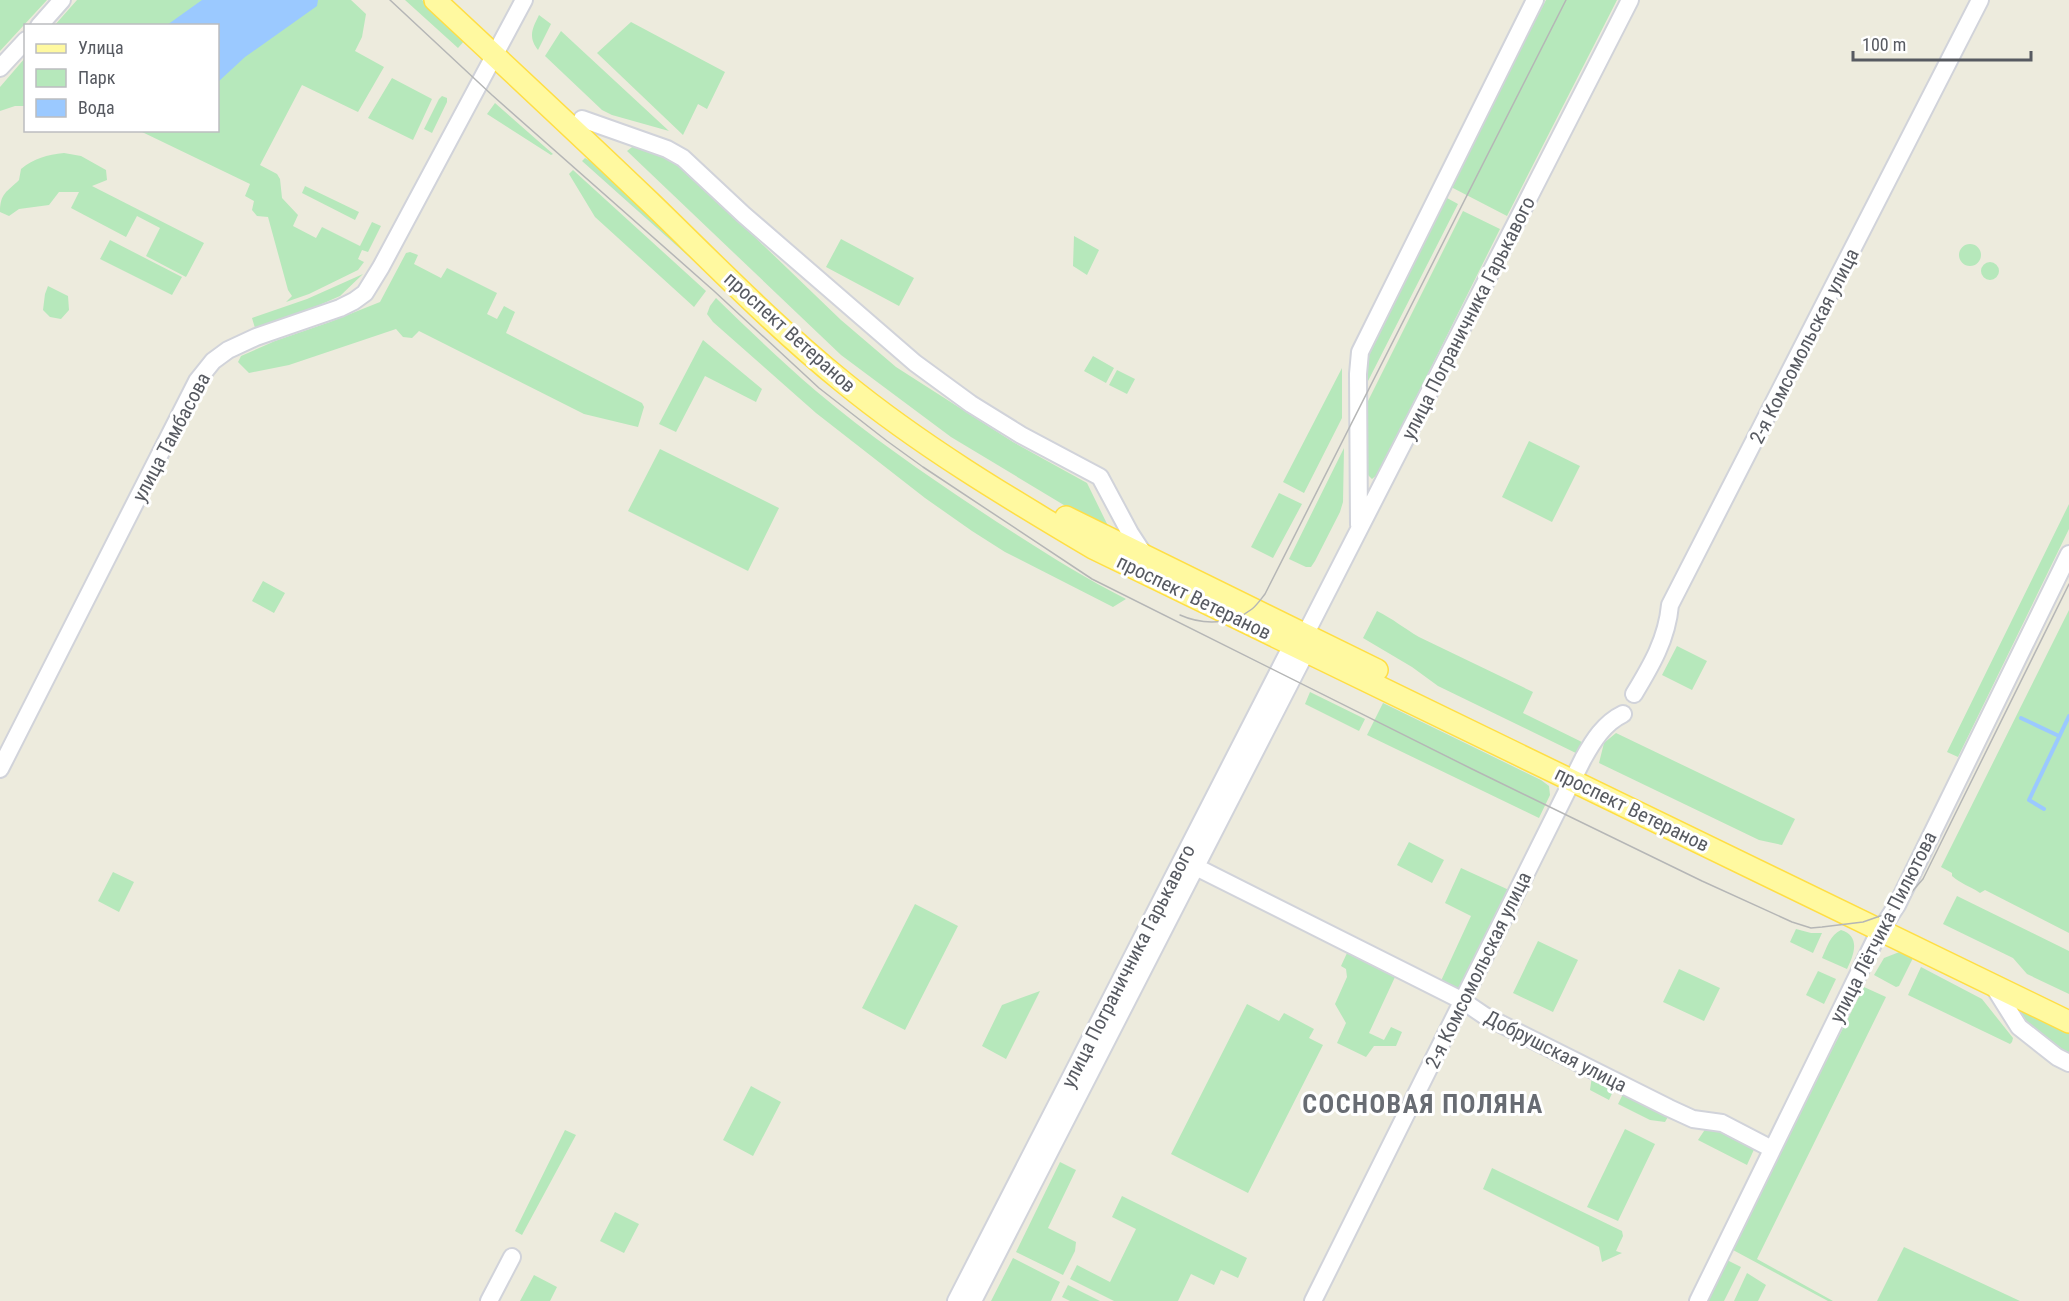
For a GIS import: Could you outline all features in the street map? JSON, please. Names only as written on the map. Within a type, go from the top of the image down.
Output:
[{"type":"main road","name":"проспект Ветеранов","points":[[435,0],[582,119],[808,334],[854,374],[950,445],[1002,479],[1071,520],[1146,557],[1301,644]]},
{"type":"main road","name":"проспект Ветеранов","points":[[455,0],[498,50],[576,131],[820,363],[895,422],[954,463],[1092,548],[1576,774],[1885,924],[2069,1005]]},
{"type":"main road","name":"проспект Ветеранов","points":[[1885,924],[1992,984],[2069,1022]]},
{"type":"street","points":[[41,24],[62,0]]},
{"type":"street","name":"улица Тамбасова","points":[[0,769],[197,381],[213,361],[228,350],[256,337],[339,308],[365,293],[524,0]]},
{"type":"street","points":[[1359,529],[1358,374],[1360,352],[1535,0]]},
{"type":"street","name":"улица Пограничника Гарькавого","points":[[973,1301],[1189,863],[1630,0]]},
{"type":"street","name":"2-я Комсомольская улица","points":[[1634,694],[1662,644],[1669,622],[1670,605],[1980,0]]},
{"type":"street","points":[[0,68],[24,42]]},
{"type":"street","points":[[582,119],[667,149],[682,158],[744,215],[915,363],[971,404],[1021,435],[1100,477],[1130,533],[1146,557]]},
{"type":"street","name":"улица Лётчика Пилютова","points":[[1698,1301],[2069,554]]},
{"type":"street","name":"2-я Комсомольская улица","points":[[1313,1301],[1576,774],[1596,737],[1611,720],[1623,714]]},
{"type":"street","name":"улица Пограничника Гарькавого","points":[[956,1301],[1189,863]]},
{"type":"street","name":"Добрушская улица","points":[[1189,863],[1685,1116],[1722,1123],[1772,1149]]},
{"type":"street","points":[[1992,984],[2019,1027],[2056,1057],[2069,1063]]},
{"type":"street","points":[[489,1301],[512,1257]]},
{"type":"green space","points":[[0,0],[47,0],[24,24],[0,51]]},
{"type":"green space","points":[[77,0],[351,0],[366,14],[362,37],[355,51],[384,67],[358,112],[302,85],[260,165],[277,174],[280,179],[282,198],[298,215],[293,226],[316,238],[322,227],[360,246],[372,222],[381,226],[368,252],[362,250],[358,259],[364,262],[358,270],[309,294],[286,302],[292,296],[288,290],[268,217],[257,216],[252,210],[254,201],[245,196],[250,184],[142,132],[219,132],[219,24],[56,24]]},
{"type":"green space","points":[[405,0],[422,0],[465,40],[458,48]]},
{"type":"green space","points":[[1546,0],[1617,0],[1507,216],[1451,187],[1451,184]]},
{"type":"green space","points":[[539,15],[551,24],[538,50],[532,33]]},
{"type":"green space","points":[[631,22],[725,72],[707,109],[698,104],[683,135],[597,53]]},
{"type":"green space","points":[[561,31],[669,131],[602,110],[545,56]]},
{"type":"green space","points":[[24,59],[24,106],[15,106],[0,111],[0,87]]},
{"type":"green space","points":[[392,78],[432,99],[413,140],[368,118]]},
{"type":"green space","points":[[442,96],[447,98],[447,102],[432,133],[424,129]]},
{"type":"green space","points":[[495,103],[553,154],[551,155],[487,114]]},
{"type":"green space","points":[[636,144],[681,166],[841,320],[896,367],[1013,442],[1087,483],[1112,534],[951,437],[841,355],[627,151]]},
{"type":"green space","points":[[64,153],[81,156],[106,170],[107,180],[92,186],[204,243],[186,277],[146,256],[160,228],[137,216],[126,237],[71,208],[79,192],[59,192],[49,205],[19,209],[9,216],[0,212],[3,197],[19,180],[21,169],[41,158]]},
{"type":"green space","points":[[585,158],[599,166],[714,279],[582,161]]},
{"type":"green space","points":[[573,170],[706,291],[694,307],[595,217],[569,174]]},
{"type":"green space","points":[[305,186],[359,212],[355,220],[302,193]]},
{"type":"green space","points":[[1447,198],[1458,204],[1366,385],[1365,366],[1368,352]]},
{"type":"green space","points":[[1463,211],[1500,229],[1378,474],[1372,479],[1366,473],[1365,407]]},
{"type":"green space","points":[[1074,236],[1099,250],[1087,275],[1073,266]]},
{"type":"green space","points":[[841,239],[914,278],[899,306],[826,267]]},
{"type":"green space","points":[[110,240],[182,277],[172,295],[100,259]]},
{"type":"green space","points":[[1970,244],[1978,247],[1981,255],[1978,263],[1970,266],[1962,263],[1959,255],[1962,247]]},
{"type":"green space","points":[[406,253],[418,255],[414,264],[441,278],[447,268],[497,293],[487,314],[497,319],[504,306],[515,312],[506,333],[642,403],[644,407],[638,427],[584,414],[419,331],[412,338],[403,337],[396,329],[289,365],[249,373],[238,362],[241,356],[275,341],[380,302]]},
{"type":"green space","points":[[1990,262],[1996,265],[1999,271],[1996,277],[1990,280],[1984,277],[1981,271],[1984,265]]},
{"type":"green space","points":[[363,274],[340,296],[299,314],[255,328],[252,318],[307,299]]},
{"type":"green space","points":[[48,286],[68,296],[69,310],[61,319],[50,317],[43,310]]},
{"type":"green space","points":[[716,298],[803,380],[882,443],[1013,532],[1076,572],[1126,599],[1113,607],[1005,552],[925,498],[816,413],[713,322],[707,314]]},
{"type":"green space","points":[[703,340],[762,389],[756,402],[705,376],[676,432],[659,424]]},
{"type":"green space","points":[[1093,356],[1114,368],[1106,383],[1084,371]]},
{"type":"green space","points":[[1342,368],[1342,418],[1304,493],[1283,482]]},
{"type":"green space","points":[[1117,370],[1135,379],[1127,394],[1109,385]]},
{"type":"green space","points":[[1529,441],[1580,466],[1552,522],[1502,497]]},
{"type":"green space","points":[[1344,448],[1343,502],[1340,512],[1315,561],[1311,567],[1306,567],[1289,559]]},
{"type":"green space","points":[[660,449],[779,508],[748,571],[628,511]]},
{"type":"green space","points":[[1279,493],[1302,504],[1273,558],[1251,547]]},
{"type":"green space","points":[[2069,504],[2069,529],[1958,757],[1947,752]]},
{"type":"green space","points":[[263,581],[285,593],[274,613],[252,601]]},
{"type":"green space","points":[[2069,610],[2069,933],[1985,890],[1980,893],[1941,867]]},
{"type":"green space","points":[[1377,611],[1419,637],[1533,692],[1523,713],[1588,745],[1582,756],[1438,686],[1412,667],[1363,638]]},
{"type":"green space","points":[[1677,646],[1707,661],[1692,690],[1662,675]]},
{"type":"green space","points":[[1310,692],[1365,719],[1359,731],[1305,704]]},
{"type":"green space","points":[[1383,703],[1541,780],[1549,786],[1550,795],[1539,818],[1367,735]]},
{"type":"green space","points":[[1616,733],[1795,819],[1782,845],[1759,840],[1599,763],[1604,743]]},
{"type":"green space","points":[[1409,842],[1444,860],[1432,883],[1397,865]]},
{"type":"green space","points":[[1461,868],[1509,890],[1462,989],[1457,991],[1440,983],[1471,916],[1445,903]]},
{"type":"green space","points":[[113,872],[134,882],[119,912],[98,901]]},
{"type":"green space","points":[[1957,896],[2069,951],[2069,994],[2027,974],[2013,958],[1943,924]]},
{"type":"green space","points":[[915,904],[958,926],[905,1030],[862,1008]]},
{"type":"green space","points":[[1796,929],[1822,933],[1813,953],[1790,942]]},
{"type":"green space","points":[[1841,930],[1854,941],[1852,958],[1847,969],[1822,958],[1831,938]]},
{"type":"green space","points":[[1538,941],[1578,960],[1553,1012],[1513,993]]},
{"type":"green space","points":[[1902,951],[1915,954],[1899,986],[1896,987],[1874,975],[1884,958]]},
{"type":"green space","points":[[1347,953],[1395,977],[1369,1033],[1384,1040],[1391,1027],[1402,1032],[1396,1046],[1374,1046],[1366,1057],[1337,1043],[1346,1023],[1335,1004],[1347,977],[1346,969],[1341,966]]},
{"type":"green space","points":[[1921,967],[1982,999],[2013,1038],[2012,1042],[2010,1044],[1908,995]]},
{"type":"green space","points":[[1679,969],[1720,988],[1704,1021],[1663,1002]]},
{"type":"green space","points":[[1818,971],[1836,979],[1824,1004],[1806,995]]},
{"type":"green space","points":[[1864,987],[1886,997],[1757,1259],[1833,1301],[1828,1301],[1733,1250],[1773,1165]]},
{"type":"green space","points":[[1040,991],[1006,1059],[982,1046],[1002,1005]]},
{"type":"green space","points":[[2014,1003],[2069,1028],[2069,1054],[2052,1046],[2023,1023]]},
{"type":"green space","points":[[1247,1004],[1279,1021],[1284,1013],[1314,1029],[1309,1038],[1323,1045],[1248,1193],[1171,1154]]},
{"type":"green space","points":[[1592,1076],[1615,1087],[1609,1100],[1590,1090]]},
{"type":"green space","points":[[751,1086],[781,1102],[753,1156],[723,1140]]},
{"type":"green space","points":[[1624,1092],[1669,1115],[1665,1122],[1650,1120],[1618,1104]]},
{"type":"green space","points":[[1706,1128],[1756,1145],[1747,1165],[1698,1140]]},
{"type":"green space","points":[[1625,1129],[1655,1144],[1618,1221],[1587,1207]]},
{"type":"green space","points":[[565,1130],[576,1135],[522,1235],[515,1231]]},
{"type":"green space","points":[[1060,1162],[1076,1170],[1048,1228],[1076,1242],[1075,1251],[1063,1275],[1016,1252]]},
{"type":"green space","points":[[1492,1168],[1622,1231],[1623,1236],[1616,1251],[1622,1253],[1602,1262],[1599,1247],[1483,1189]]},
{"type":"green space","points":[[1122,1196],[1247,1258],[1238,1278],[1221,1270],[1214,1285],[1191,1274],[1178,1301],[1114,1301],[1070,1279],[1077,1265],[1110,1282],[1136,1229],[1112,1217]]},
{"type":"green space","points":[[615,1212],[639,1224],[624,1253],[600,1241]]},
{"type":"green space","points":[[1904,1247],[2020,1301],[1877,1301]]},
{"type":"green space","points":[[1013,1258],[1060,1282],[1051,1301],[991,1301]]},
{"type":"green space","points":[[1727,1260],[1741,1267],[1724,1301],[1707,1301]]},
{"type":"green space","points":[[1747,1273],[1766,1285],[1758,1301],[1734,1301]]},
{"type":"green space","points":[[534,1275],[557,1287],[550,1301],[520,1301]]},
{"type":"green space","points":[[1068,1285],[1100,1301],[1070,1301],[1062,1297]]},
{"type":"water","points":[[202,0],[318,0],[317,6],[245,57],[219,81],[219,24],[168,24]]},
{"type":"waterway","points":[[2044,809],[2029,800],[2069,716]]},
{"type":"waterway","points":[[2021,718],[2059,736]]},
{"type":"tram line","points":[[390,0],[492,95],[714,291],[819,388],[923,467],[1092,579],[1472,769],[1702,881],[1792,922],[1811,928],[1863,922],[1883,915],[1909,895],[1923,879],[2069,584]]},
{"type":"tram line","points":[[1180,615],[1198,621],[1226,621],[1252,609],[1265,594],[1566,0]]},
{"type":"district","name":"СОСНОВАЯ ПОЛЯНА","points":[[1423,1104]]}]
